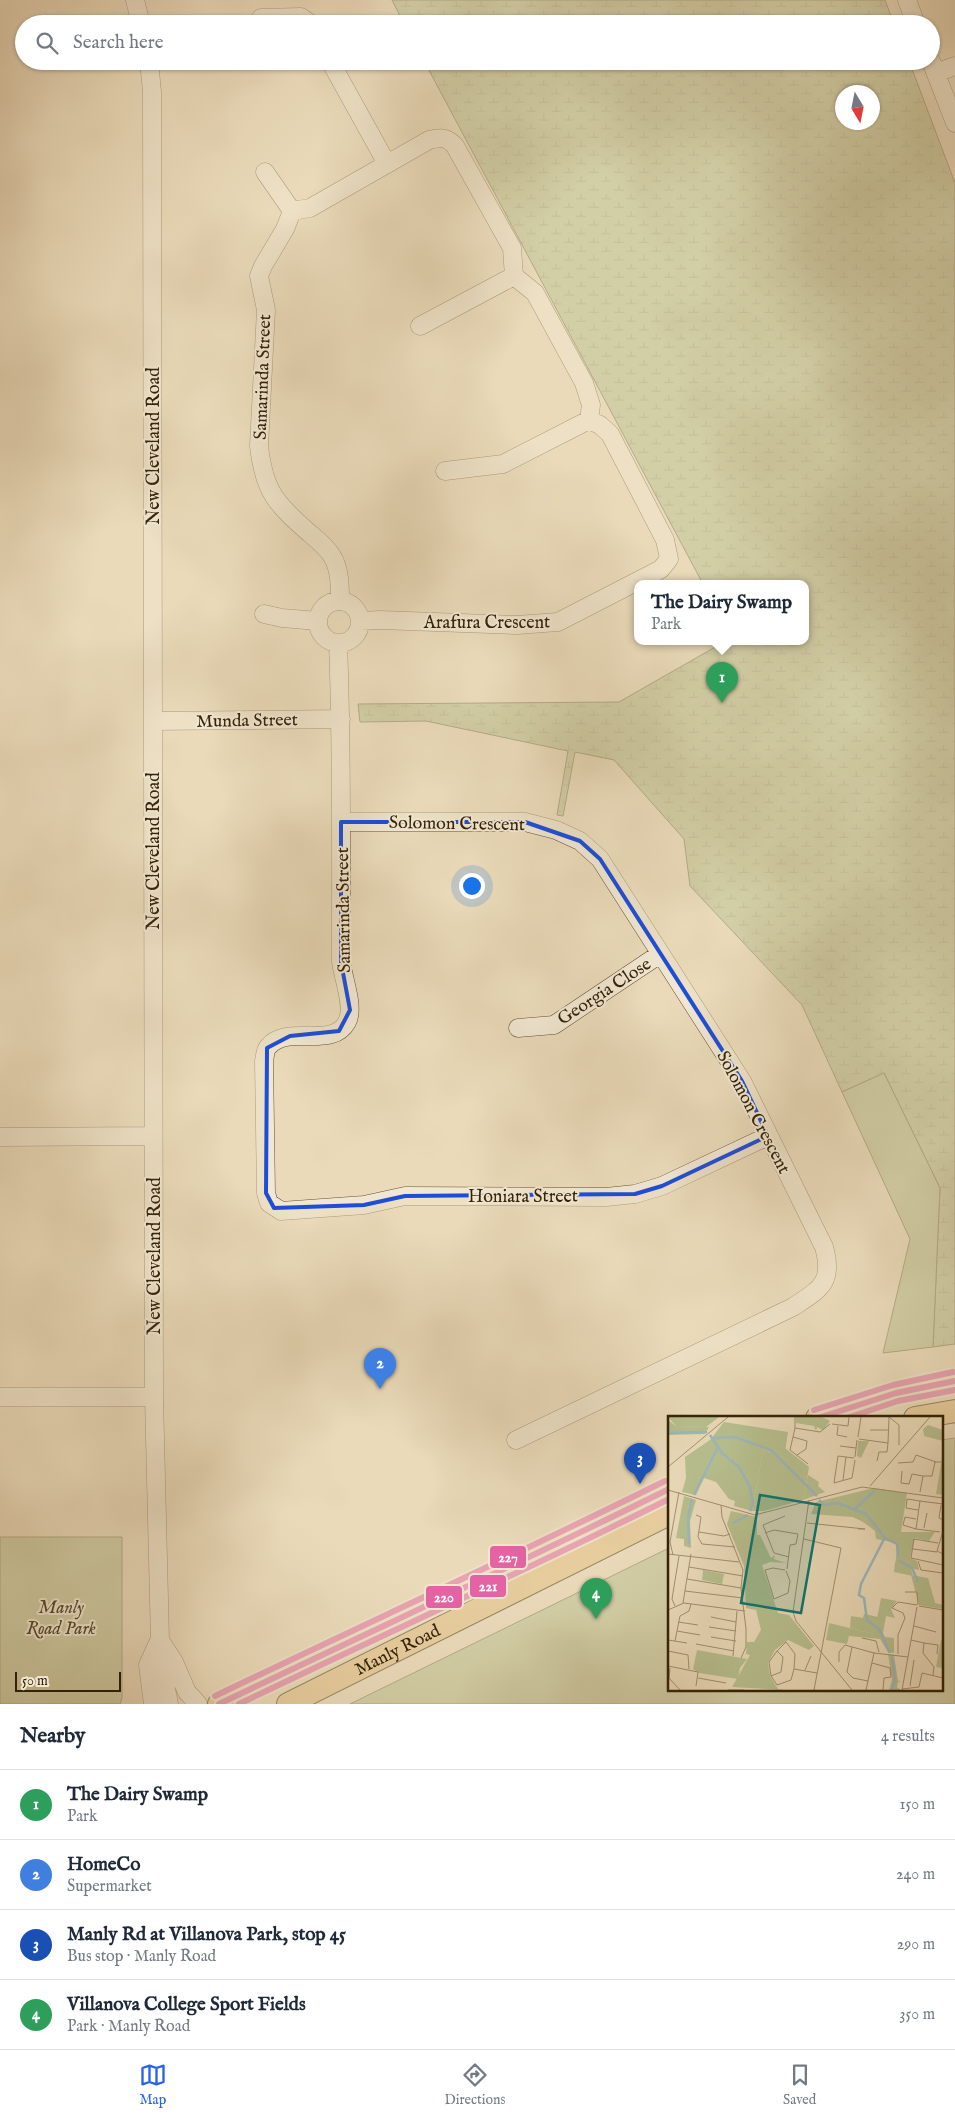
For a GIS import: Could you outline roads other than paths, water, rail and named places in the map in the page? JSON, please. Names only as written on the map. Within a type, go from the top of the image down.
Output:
[{"type":"main road","points":[[823,1416],[896,1393],[955,1382]]},
{"type":"main road","points":[[926,1416],[955,1411]]},
{"type":"main road","name":"Manly Road","points":[[219,1704],[392,1620],[571,1538],[668,1490]]},
{"type":"main road","name":"Manly Road","points":[[288,1704],[668,1514]]},
{"type":"street","points":[[135,0],[139,15]]},
{"type":"street","points":[[907,0],[913,15]]},
{"type":"street","points":[[940,67],[955,66]]},
{"type":"street","name":"New Cleveland Road","points":[[149,70],[152,92],[154,1396],[160,1640],[163,1673],[169,1704]]},
{"type":"street","points":[[335,70],[387,164]]},
{"type":"street","points":[[935,70],[955,123]]},
{"type":"street","points":[[265,172],[292,210],[310,208],[429,140],[440,137],[449,139],[455,146],[512,248],[514,276],[535,293],[584,383],[591,405],[589,420],[503,464],[445,471]]},
{"type":"street","name":"Samarinda Street","points":[[292,210],[285,230],[262,266],[260,276],[266,310],[259,446],[261,463],[269,490],[276,502],[332,555],[338,568],[340,601]]},
{"type":"street","points":[[420,326],[514,276]]},
{"type":"street","name":"Arafura Crescent","points":[[589,420],[600,425],[610,434],[665,540],[669,559],[661,569],[640,580]]},
{"type":"street","name":"Arafura Crescent","points":[[361,621],[517,625],[558,622],[634,583]]},
{"type":"street","points":[[340,601],[352,605],[360,615],[361,621],[357,635],[345,643],[338,644],[321,634],[318,621],[322,609],[327,604],[340,601]]},
{"type":"street","points":[[264,614],[282,618],[318,621]]},
{"type":"street","name":"Samarinda Street","points":[[269,1203],[266,1193],[264,1061],[266,1048],[276,1040],[290,1036],[322,1036],[339,1031],[348,1021],[350,1010],[341,962],[341,719],[338,644]]},
{"type":"street","name":"Munda Street","points":[[153,721],[341,719]]},
{"type":"street","name":"Solomon Crescent","points":[[341,822],[525,822],[556,830],[580,841],[600,859],[742,1081],[824,1248],[829,1265],[825,1281],[817,1291],[793,1307],[516,1440]]},
{"type":"street","name":"Georgia Close","points":[[518,1028],[554,1025],[660,954]]},
{"type":"street","points":[[0,1137],[153,1136]]},
{"type":"street","name":"Honiara Street","points":[[269,1203],[281,1211],[364,1205],[405,1196],[606,1197],[635,1194],[662,1186],[768,1136]]},
{"type":"street","points":[[0,1397],[154,1396]]},
{"type":"street","points":[[160,1640],[174,1662],[186,1692],[198,1704]]},
{"type":"street","name":"New Cleveland Road","points":[[153,1704],[148,1665],[160,1640]]},
{"type":"place","name":"The Dairy Swamp","points":[[722,703]]},
{"type":"place","name":"HomeCo","points":[[380,1389]]},
{"type":"place","name":"Manly Rd at Villanova Park, stop 45","points":[[640,1484]]},
{"type":"place","name":"Villanova College Sport Fields","points":[[596,1619]]},
{"type":"park label","name":"Manly Road Park","points":[[61,1617]]}]
